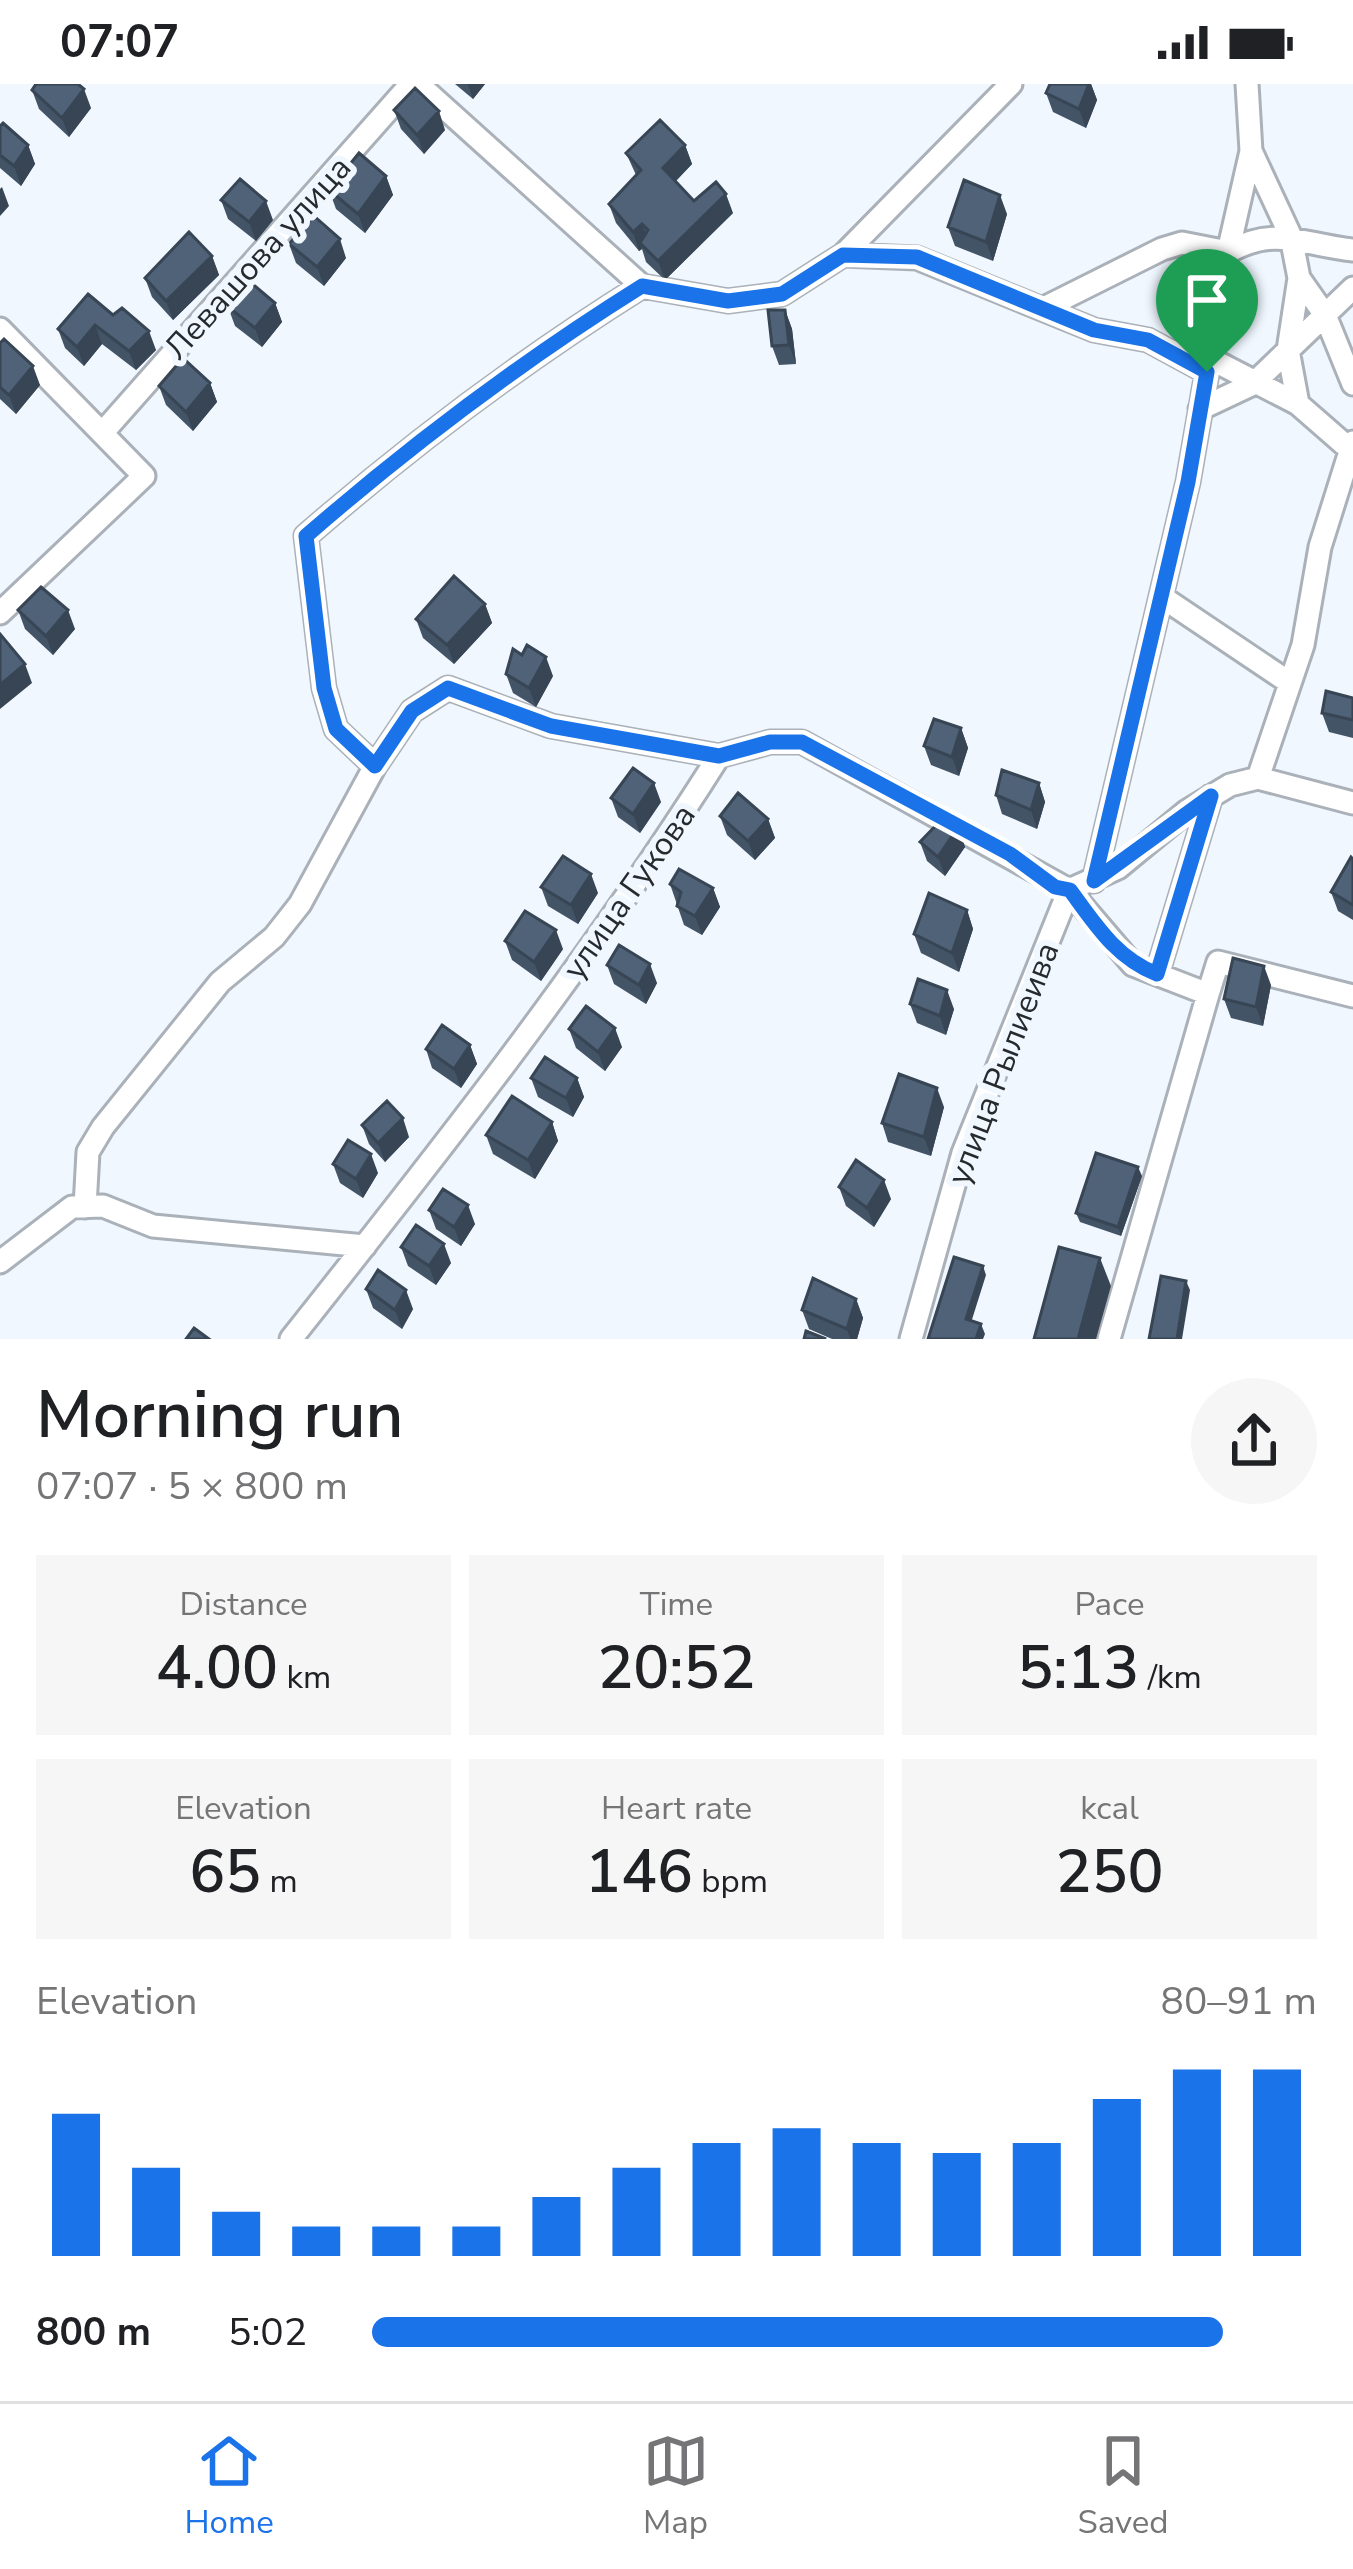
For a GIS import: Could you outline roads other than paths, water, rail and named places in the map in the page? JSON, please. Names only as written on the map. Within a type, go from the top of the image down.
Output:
[{"type":"street","points":[[414,84],[642,286],[728,301],[782,294],[843,255],[1010,84]]},
{"type":"street","name":"Левашова улица","points":[[104,431],[414,84]]},
{"type":"street","points":[[1094,881],[1162,597],[1251,151],[1247,84]]},
{"type":"street","points":[[1251,151],[1291,237],[1299,278],[1288,350],[1298,404]]},
{"type":"street","points":[[1042,309],[1182,243],[1228,252],[1253,238],[1291,237],[1353,250]]},
{"type":"street","points":[[843,255],[917,257],[1094,330],[1148,340],[1298,404],[1352,448],[1320,547],[1303,645],[1258,778]]},
{"type":"street","points":[[1299,278],[1324,315],[1353,384]]},
{"type":"street","points":[[375,766],[336,729],[324,688],[306,536],[414,442],[505,374],[642,286]]},
{"type":"street","points":[[1200,410],[1253,385],[1353,287]]},
{"type":"street","points":[[0,613],[144,476],[1,331]]},
{"type":"street","points":[[1162,597],[1290,683]]},
{"type":"street","points":[[85,1207],[88,1152],[103,1127],[220,982],[274,937],[300,904],[375,766],[412,711],[448,688],[551,726],[719,756],[770,742],[802,742],[1010,854],[1055,887],[1070,890],[1094,881],[1211,796],[1258,778],[1353,802]]},
{"type":"street","name":"улица Гукова","points":[[291,1339],[633,892],[719,756]]},
{"type":"street","points":[[1157,974],[1211,796]]},
{"type":"street","name":"улица Рылиеива","points":[[1070,890],[1108,941],[1133,964],[1208,994]]},
{"type":"street","name":"улица Рылиеива","points":[[911,1339],[963,1153],[1070,890]]},
{"type":"street","points":[[1109,1339],[1217,962],[1353,996]]},
{"type":"street","points":[[0,1262],[32,1232],[72,1207],[104,1206],[153,1226],[364,1246]]}]
